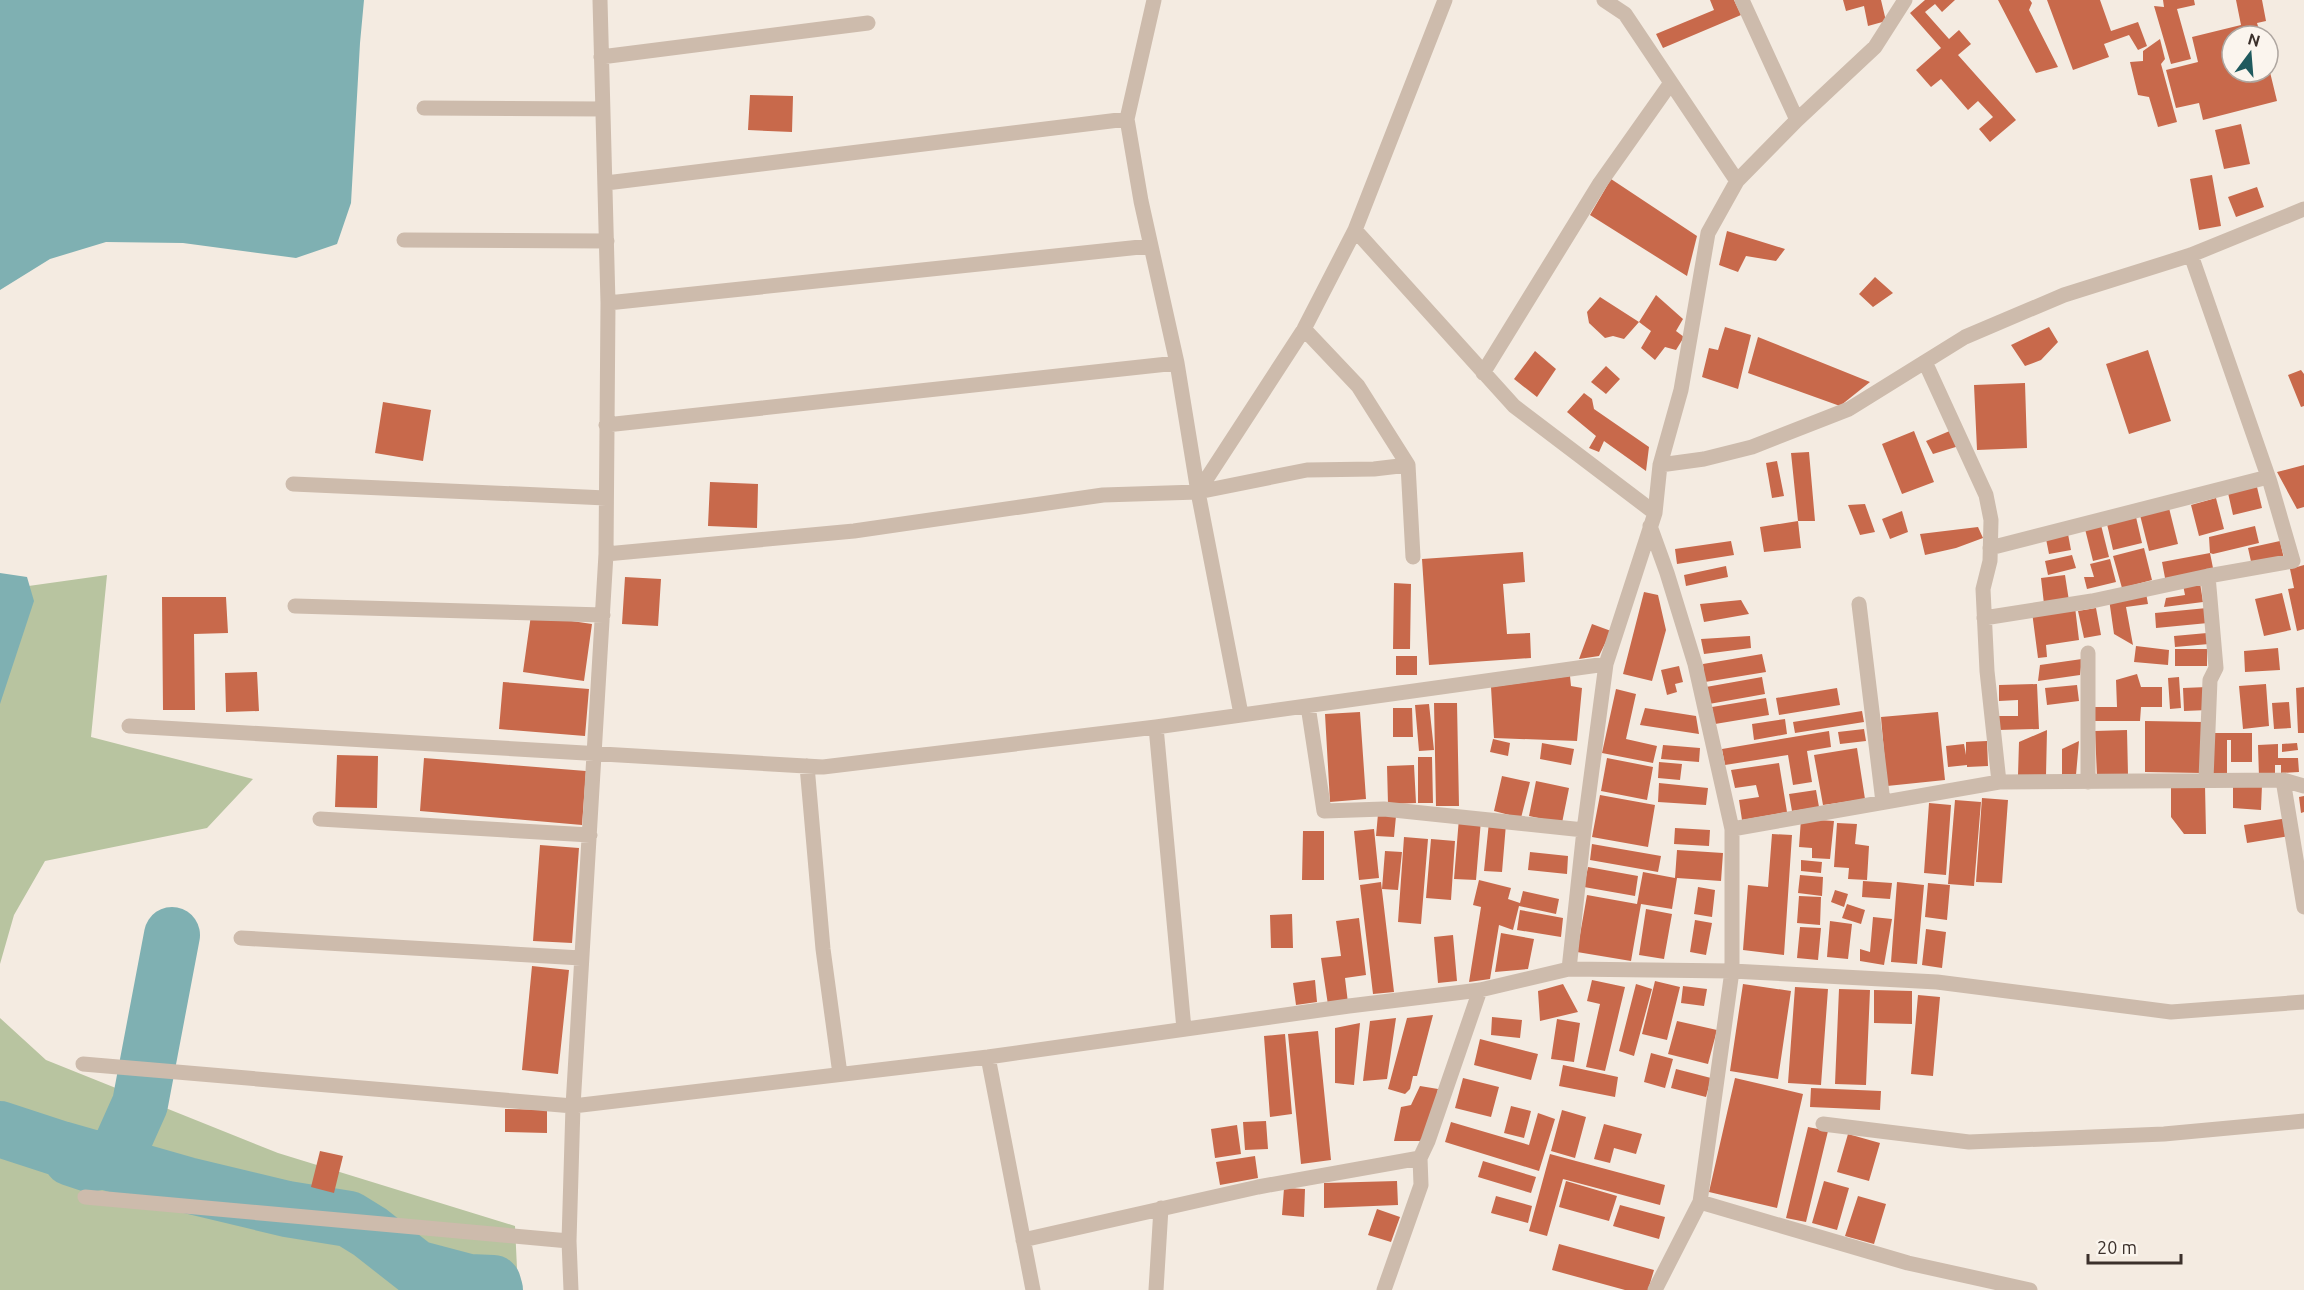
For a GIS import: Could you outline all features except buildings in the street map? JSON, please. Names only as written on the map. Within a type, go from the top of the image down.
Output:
[{"type":"street","points":[[571,1290],[569,1241],[573,1106],[606,554],[608,303],[600,0]]},
{"type":"street","points":[[1154,0],[1127,119],[1150,246],[1177,363],[1198,492],[1241,714]]},
{"type":"street","points":[[1198,492],[1304,329],[1355,230],[1445,0]]},
{"type":"street","points":[[1604,0],[1624,14],[1737,181]]},
{"type":"street","points":[[1742,0],[1797,120]]},
{"type":"street","points":[[1569,969],[1584,830],[1606,664],[1653,519],[1660,465],[1682,390],[1708,233],[1737,181],[1797,120],[1875,47],[1905,0]]},
{"type":"street","points":[[602,57],[868,23]]},
{"type":"street","points":[[1484,373],[1600,183],[1670,84]]},
{"type":"street","points":[[424,108],[603,109]]},
{"type":"street","points":[[606,183],[1127,119]]},
{"type":"street","points":[[1660,465],[1704,459],[1752,447],[1838,414],[1965,338],[2064,296],[2191,255],[2304,209]]},
{"type":"street","points":[[1355,230],[1514,406],[1653,519],[1695,664],[1732,829],[1732,971],[1700,1202],[1656,1290]]},
{"type":"street","points":[[404,240],[607,241]]},
{"type":"street","points":[[608,303],[1150,246]]},
{"type":"street","points":[[1984,618],[2092,601],[2208,576],[2293,561],[2268,477],[2191,255]]},
{"type":"street","points":[[1304,329],[1358,386],[1408,465],[1413,557]]},
{"type":"street","points":[[1925,362],[1986,495],[1991,520],[1990,561],[1983,589],[1986,670],[1999,782]]},
{"type":"street","points":[[606,425],[1177,363]]},
{"type":"street","points":[[606,554],[854,531],[1103,495],[1198,492],[1307,470],[1374,469],[1408,465]]},
{"type":"street","points":[[1990,548],[2268,477]]},
{"type":"street","points":[[293,484],[606,498]]},
{"type":"street","points":[[2206,779],[2210,680],[2216,668],[2208,576]]},
{"type":"street","points":[[1859,604],[1883,802]]},
{"type":"street","points":[[295,606],[603,615]]},
{"type":"street","points":[[2088,653],[2088,782]]},
{"type":"street","points":[[129,726],[823,767],[1156,728],[1241,714],[1606,664]]},
{"type":"street","points":[[1308,706],[1324,811],[1384,809],[1584,830]]},
{"type":"street","points":[[1156,728],[1184,1029]]},
{"type":"street","points":[[807,766],[823,949],[840,1074]]},
{"type":"street","points":[[1732,829],[1999,782],[2283,780],[2304,786]]},
{"type":"street","points":[[2283,780],[2304,906]]},
{"type":"street","points":[[320,819],[590,835]]},
{"type":"street","points":[[241,938],[581,958]]},
{"type":"street","points":[[83,1064],[573,1106],[988,1057],[1480,990],[1569,969],[1732,971],[1937,982],[2172,1012],[2304,1002]]},
{"type":"street","points":[[1384,1290],[1421,1185],[1420,1158],[1428,1141],[1480,990]]},
{"type":"street","points":[[988,1057],[1034,1290]]},
{"type":"street","points":[[1823,1124],[1969,1142],[2164,1134],[2304,1121]]},
{"type":"street","points":[[1023,1240],[1258,1187],[1420,1158]]},
{"type":"street","points":[[86,1197],[569,1241]]},
{"type":"street","points":[[1700,1202],[1908,1263],[2030,1290]]},
{"type":"street","points":[[1156,1290],[1161,1209]]},
{"type":"green space","points":[[107,575],[91,737],[253,779],[207,828],[45,861],[14,915],[0,964],[0,590]]},
{"type":"green space","points":[[0,1018],[46,1060],[278,1153],[515,1226],[518,1290],[0,1290]]},
{"type":"water","points":[[0,0],[364,0],[351,203],[337,244],[296,258],[183,243],[106,242],[50,259],[0,290]]},
{"type":"water","points":[[0,573],[27,577],[34,601],[0,704]]},
{"type":"waterway","points":[[71,1158],[89,1164],[103,1161],[119,1151],[140,1104],[172,935]]},
{"type":"waterway","points":[[0,1129],[187,1185],[287,1209],[349,1219],[370,1232],[416,1268],[469,1282],[493,1283],[495,1290]]}]
